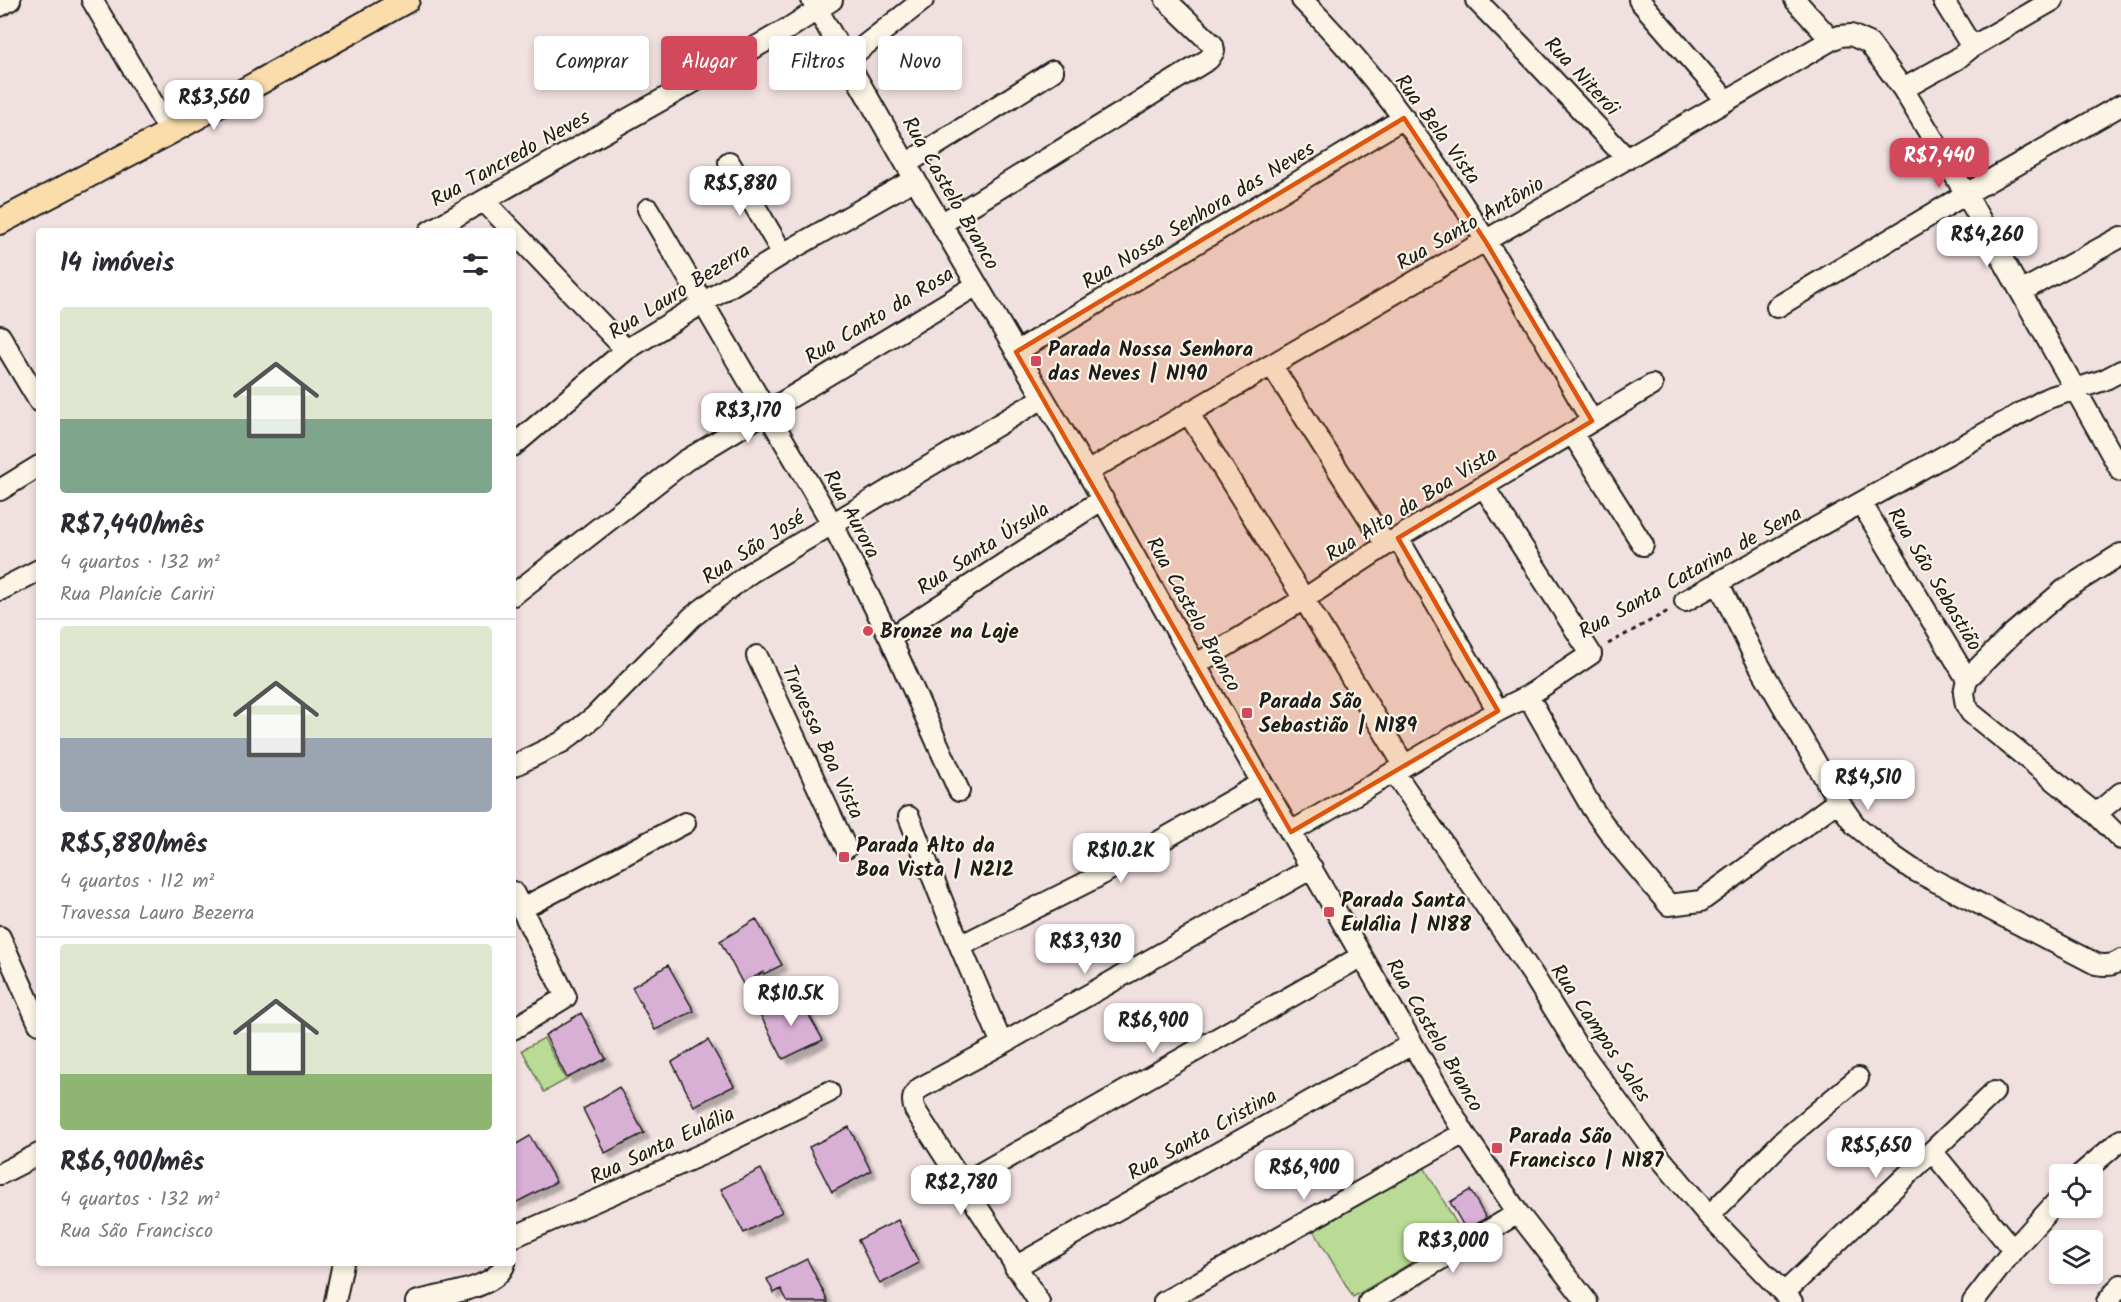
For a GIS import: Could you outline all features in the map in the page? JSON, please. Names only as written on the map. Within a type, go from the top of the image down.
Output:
[{"type":"main road","points":[[0,222],[170,132],[407,0]]},
{"type":"street","points":[[0,6],[10,0]]},
{"type":"street","points":[[92,0],[170,132]]},
{"type":"street","points":[[866,44],[923,0]]},
{"type":"street","points":[[941,224],[1209,59],[1214,51],[1214,45],[1166,0]]},
{"type":"street","name":"Rua Bela Vista","points":[[1302,0],[1339,37],[1404,118],[1486,242],[1592,421]]},
{"type":"street","name":"Rua Niterói","points":[[1476,0],[1627,159]]},
{"type":"street","points":[[1639,0],[1726,100]]},
{"type":"street","points":[[1795,0],[1831,40]]},
{"type":"street","points":[[1943,0],[1972,46]]},
{"type":"street","points":[[2053,0],[1972,46],[1957,59],[1902,89],[2022,291],[2121,471]]},
{"type":"street","name":"Rua Castelo Branco","points":[[820,3],[835,36]]},
{"type":"street","name":"Rua Tancredo Neves","points":[[436,228],[789,28],[820,3]]},
{"type":"street","name":"Rua Santo Antônio","points":[[1087,472],[1831,40],[1851,35],[1869,43],[1902,89]]},
{"type":"street","name":"Rua Lauro Bezerra","points":[[516,443],[626,350],[783,254],[910,171],[1053,71]]},
{"type":"street","name":"Rua Castelo Branco","points":[[863,90],[1103,499],[1262,783],[1464,1133],[1518,1213],[1587,1302]]},
{"type":"street","points":[[1777,307],[2121,105]]},
{"type":"street","name":"Rua Nossa Senhora das Neves","points":[[1016,352],[1404,118]]},
{"type":"street","points":[[729,162],[783,254]]},
{"type":"street","points":[[485,202],[510,228]]},
{"type":"street","name":"Rua Aurora","points":[[648,209],[832,525],[890,638],[959,790]]},
{"type":"street","points":[[516,234],[626,350]]},
{"type":"street","points":[[2022,291],[2121,237]]},
{"type":"street","name":"Rua Canto da Rosa","points":[[516,593],[685,461],[977,285]]},
{"type":"street","points":[[0,336],[36,396]]},
{"type":"street","points":[[1272,366],[1351,493],[1392,542],[1498,711]]},
{"type":"street","name":"Rua Santa Catarina de Sena","points":[[1685,601],[2048,398],[2104,380],[2121,371]]},
{"type":"street","name":"Rua Alto da Boa Vista","points":[[1195,665],[1392,542],[1652,385]]},
{"type":"street","name":"Rua São José","points":[[516,764],[561,742],[594,717],[692,616],[750,573],[1043,398]]},
{"type":"street","name":"Rua Campos Sales","points":[[1189,414],[1304,599],[1399,769],[1577,1046],[1650,1146],[1709,1216],[1788,1298]]},
{"type":"street","points":[[1572,433],[1643,544]]},
{"type":"street","points":[[0,490],[36,468]]},
{"type":"street","points":[[1484,487],[1590,654]]},
{"type":"street","name":"Rua Santa Úrsula","points":[[890,638],[1103,499]]},
{"type":"street","name":"Rua São Sebastião","points":[[1862,504],[1966,679]]},
{"type":"street","points":[[2121,554],[2064,590],[2011,635],[1966,679],[1964,693],[1966,705],[1971,713],[2096,814],[2121,839]]},
{"type":"street","points":[[0,590],[36,574]]},
{"type":"street","points":[[1718,582],[1754,656],[1838,801],[1855,825],[1912,869],[2096,964],[2105,966],[2121,960]]},
{"type":"street","name":"Rua Santa Catarina de Sena","points":[[1291,832],[1498,711],[1528,696],[1590,654]]},
{"type":"street","name":"Travessa Boa Vista","points":[[757,656],[846,848]]},
{"type":"street","points":[[1528,696],[1592,808],[1618,844],[1669,905],[1701,901],[1838,801]]},
{"type":"street","points":[[960,946],[1095,878],[1262,783]]},
{"type":"street","points":[[2096,814],[2121,793]]},
{"type":"street","points":[[909,817],[1002,1044]]},
{"type":"street","points":[[516,1027],[566,997],[517,900],[685,823]]},
{"type":"street","points":[[1039,1302],[915,1110],[912,1102],[914,1093],[1312,868]]},
{"type":"street","points":[[0,938],[36,1017]]},
{"type":"street","points":[[963,1185],[1362,956]]},
{"type":"street","name":"Rua Santa Cristina","points":[[1015,1266],[1412,1044]]},
{"type":"street","points":[[1709,1216],[1784,1140],[1858,1078]]},
{"type":"street","name":"Rua Santa Eulália","points":[[516,1236],[705,1154],[829,1092]]},
{"type":"street","points":[[1788,1298],[1932,1151],[1994,1092]]},
{"type":"street","points":[[1164,1302],[1464,1133]]},
{"type":"street","points":[[2093,1164],[2121,1140]]},
{"type":"street","points":[[1932,1151],[2013,1250]]},
{"type":"street","points":[[0,1174],[36,1156]]},
{"type":"street","points":[[1972,1302],[2013,1250],[2049,1210]]},
{"type":"street","points":[[1374,1301],[1518,1213]]},
{"type":"street","points":[[335,1302],[342,1266]]},
{"type":"street","points":[[416,1302],[459,1297],[492,1281],[504,1266]]},
{"type":"street","points":[[2107,1302],[2121,1285]]},
{"type":"path","name":"Rua Santa Catarina de Sena","points":[[1590,654],[1685,601]]},
{"type":"highlighted area","points":[[1404,118],[1486,242],[1592,421],[1398,538],[1498,711],[1291,832],[1016,352]]},
{"type":"green space","points":[[544,1038],[566,1080],[544,1092],[522,1050]]},
{"type":"green space","points":[[1424,1167],[1462,1233],[1353,1297],[1314,1231]]},
{"type":"building","points":[[756,919],[782,965],[764,974],[763,972],[743,984],[720,941]]},
{"type":"building","points":[[668,965],[694,1011],[655,1030],[632,987]]},
{"type":"building","points":[[797,994],[823,1040],[783,1059],[761,1016]]},
{"type":"building","points":[[581,1013],[606,1059],[567,1078],[545,1035]]},
{"type":"building","points":[[708,1040],[734,1086],[694,1106],[672,1062]]},
{"type":"building","points":[[619,1087],[644,1133],[605,1153],[583,1109]]},
{"type":"building","points":[[849,1127],[871,1171],[832,1192],[809,1147]]},
{"type":"building","points":[[530,1136],[556,1182],[516,1202],[516,1144]]},
{"type":"building","points":[[761,1169],[782,1212],[744,1233],[721,1189]]},
{"type":"building","points":[[1470,1190],[1486,1218],[1466,1230],[1450,1202]]},
{"type":"building","points":[[898,1220],[919,1263],[880,1284],[858,1240]]},
{"type":"building","points":[[807,1259],[828,1302],[788,1302],[781,1289],[774,1293],[767,1279]]},
{"type":"place","name":"Parada Nossa Senhora das Neves | N190","points":[[1036,361]]},
{"type":"place","name":"Bronze na Laje","points":[[868,631]]},
{"type":"place","name":"Parada São Sebastião | N189","points":[[1247,713]]},
{"type":"place","name":"Parada Alto da Boa Vista | N212","points":[[844,857]]},
{"type":"place","name":"Parada Santa Eulália | N188","points":[[1329,912]]},
{"type":"place","name":"Parada São Francisco | N187","points":[[1497,1148]]}]
